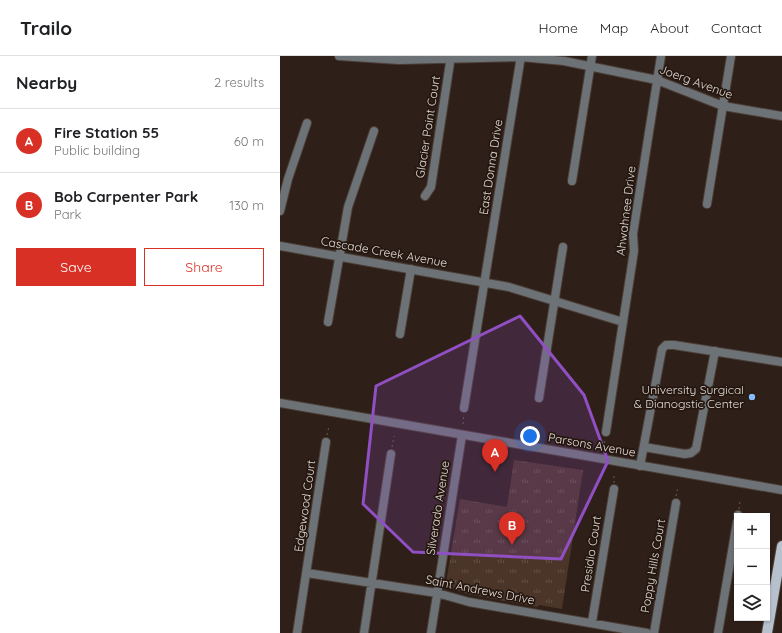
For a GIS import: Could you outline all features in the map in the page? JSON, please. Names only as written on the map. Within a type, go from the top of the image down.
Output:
[{"type":"main road","points":[[768,633],[782,546]]},
{"type":"street","name":"Joerg Avenue","points":[[339,56],[383,58],[521,57],[564,61],[657,80],[723,106],[782,116]]},
{"type":"street","points":[[572,182],[592,56]]},
{"type":"street","name":"Ahwahnee Drive","points":[[606,432],[634,251],[633,234],[661,56]]},
{"type":"street","points":[[708,204],[731,56]]},
{"type":"street","name":"East Donna Drive","points":[[464,408],[521,57]]},
{"type":"street","name":"Glacier Point Court","points":[[425,196],[431,187],[451,58]]},
{"type":"street","points":[[280,211],[288,179],[308,124]]},
{"type":"street","points":[[328,322],[348,207],[374,130]]},
{"type":"street","name":"Cascade Creek Avenue","points":[[280,246],[515,288],[623,322]]},
{"type":"street","points":[[539,398],[563,247]]},
{"type":"street","points":[[400,334],[412,269]]},
{"type":"street","points":[[640,466],[662,349],[666,345],[782,362]]},
{"type":"street","points":[[644,447],[685,454],[692,453],[696,449],[715,351]]},
{"type":"street","name":"Parsons Avenue","points":[[280,403],[782,490]]},
{"type":"street","name":"Silverado Avenue","points":[[431,633],[462,435]]},
{"type":"street","name":"Edgewood Court","points":[[297,633],[326,442]]},
{"type":"street","points":[[364,633],[391,454]]},
{"type":"street","name":"Presidio Court","points":[[592,622],[614,489]]},
{"type":"street","name":"Poppy Hills Court","points":[[654,633],[676,503]]},
{"type":"street","points":[[718,633],[734,541]]},
{"type":"street","name":"Saint Andrews Drive","points":[[307,573],[437,593],[469,602],[592,622],[647,633]]},
{"type":"path","points":[[463,424],[464,408]]},
{"type":"path","points":[[326,442],[329,426]]},
{"type":"path","points":[[604,448],[606,432]]},
{"type":"path","points":[[391,454],[394,436]]},
{"type":"path","points":[[676,503],[678,487]]},
{"type":"highlighted area","points":[[520,316],[584,395],[608,461],[561,559],[413,552],[363,504],[376,386]]},
{"type":"green space","points":[[514,460],[583,470],[562,609],[539,605],[537,607],[468,594],[449,588],[446,583],[460,499],[507,507]]},
{"type":"place","name":"University Surgical & Dianogstic Center","points":[[752,397]]},
{"type":"place","name":"Fire Station 55","points":[[495,472]]},
{"type":"place","name":"Bob Carpenter Park","points":[[512,545]]}]
